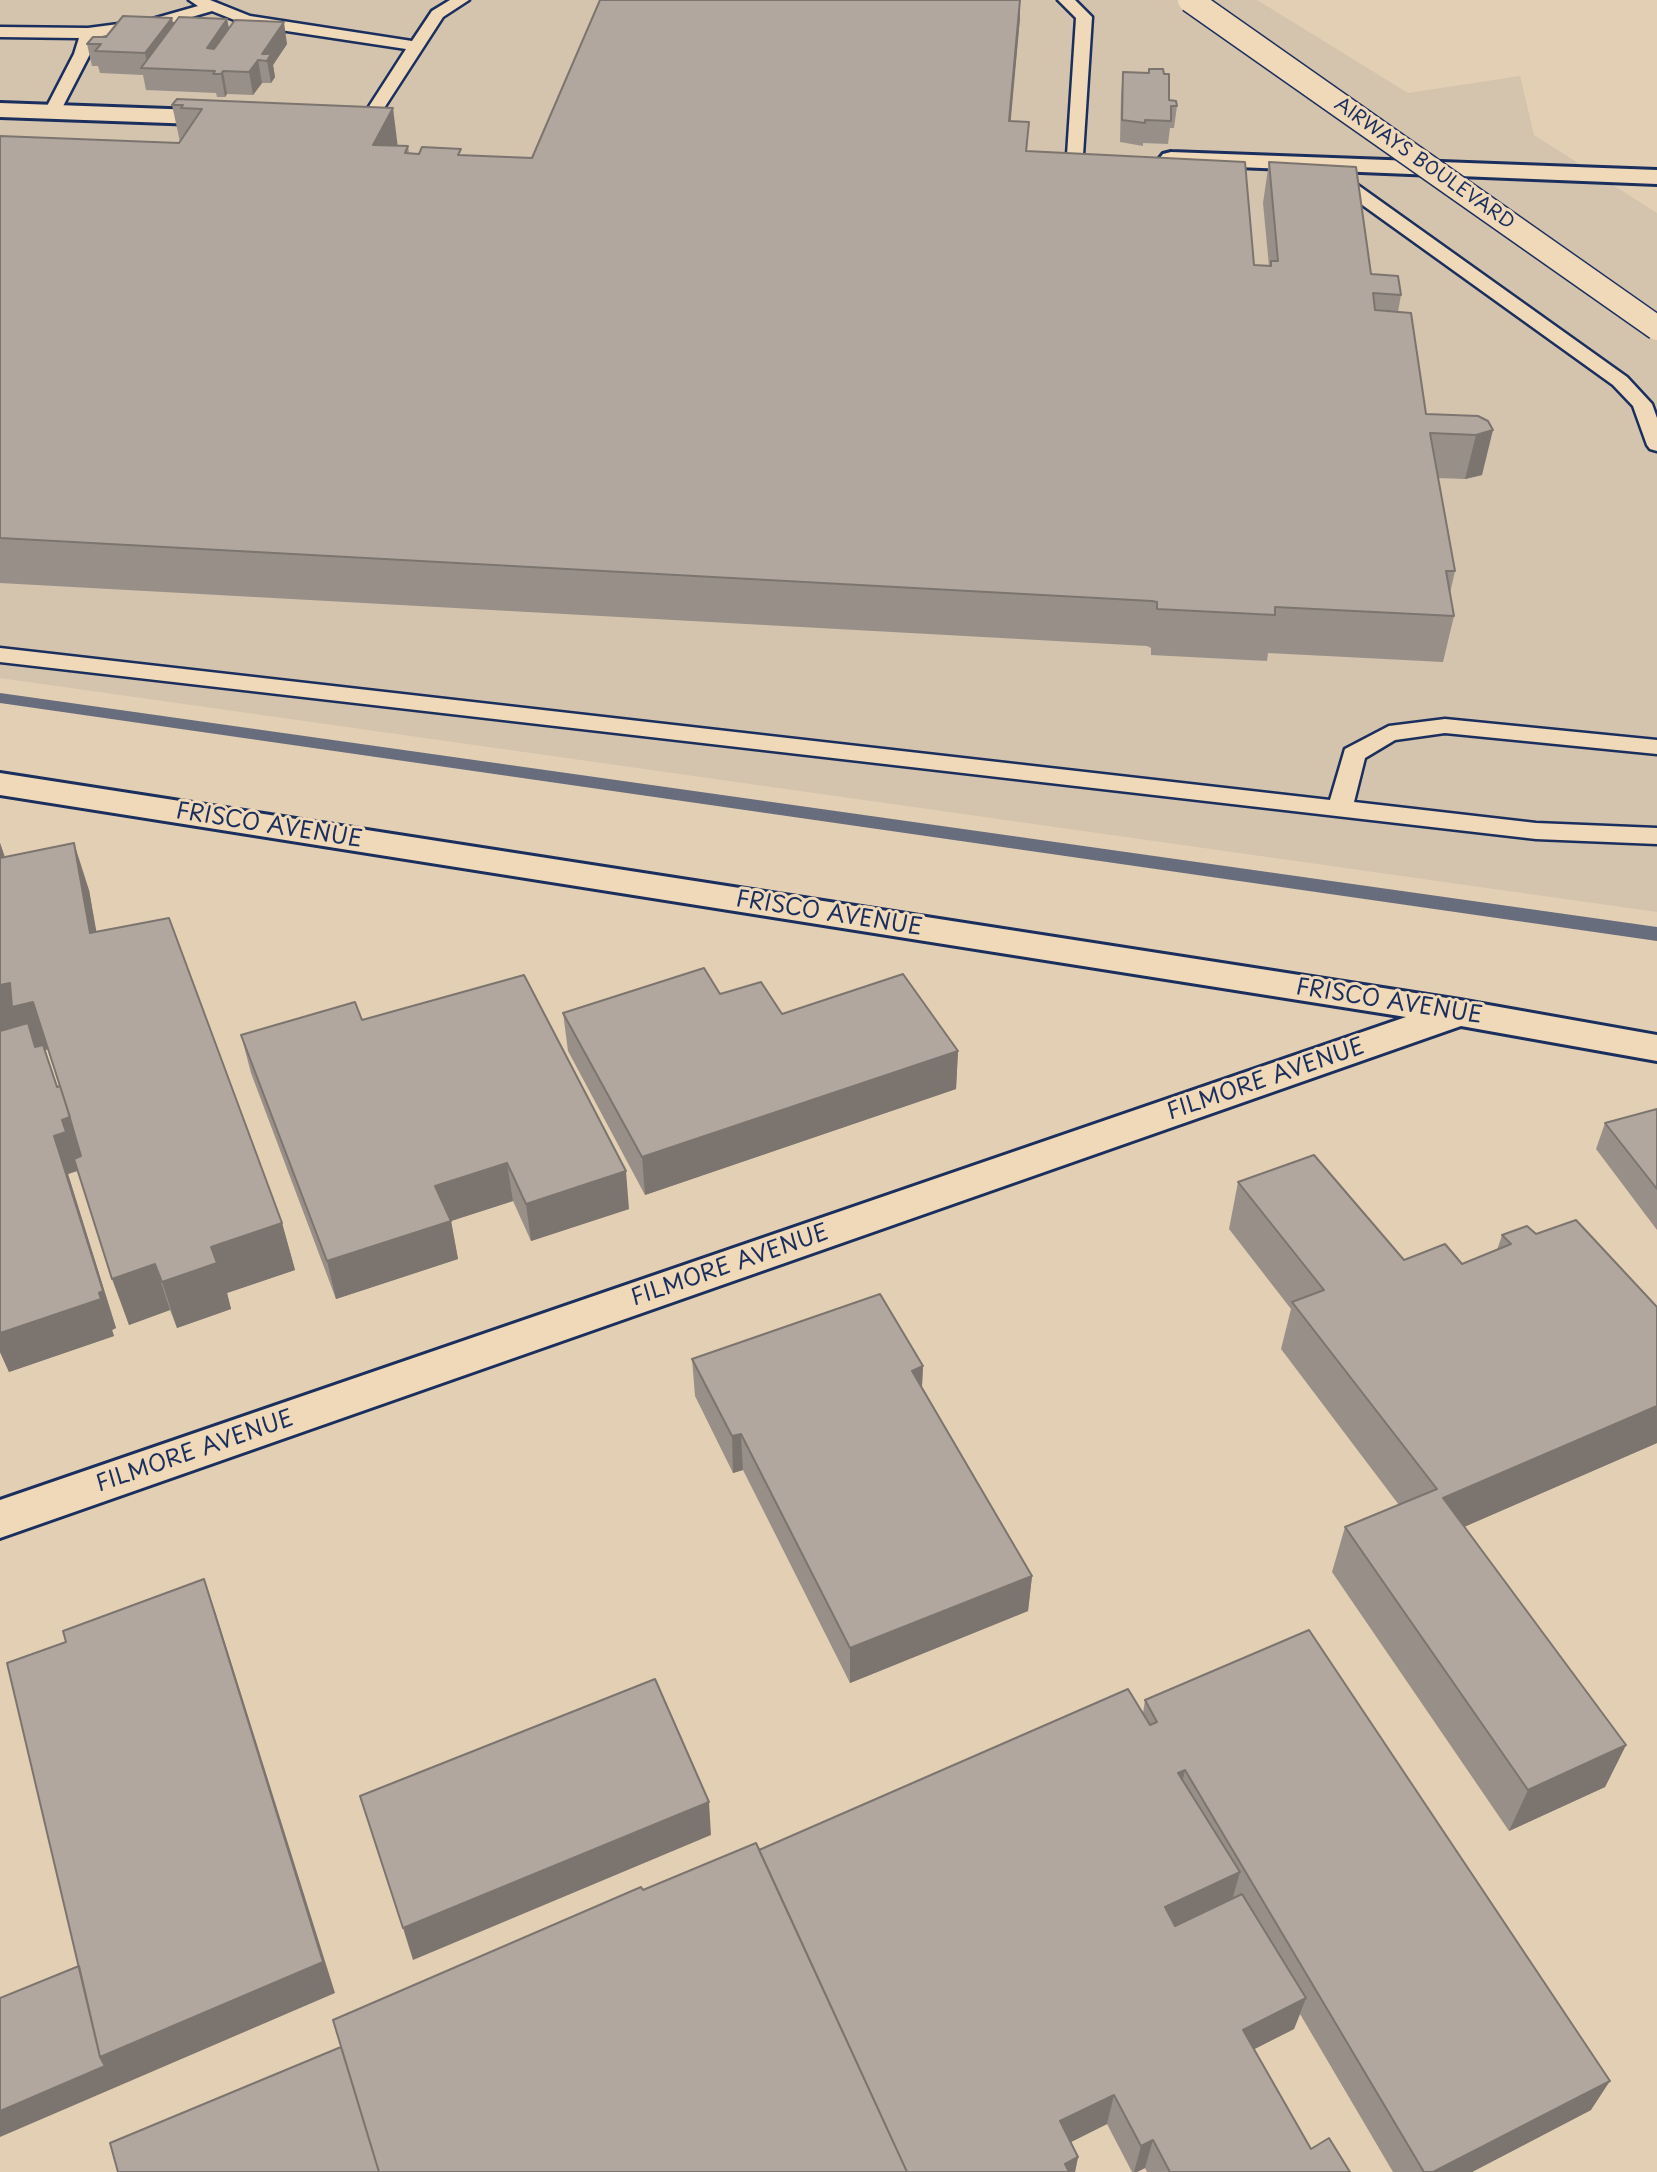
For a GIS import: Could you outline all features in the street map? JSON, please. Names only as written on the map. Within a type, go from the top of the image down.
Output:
[{"type":"street","name":"AIRWAYS BOULEVARD","points":[[1191,0],[1657,328]]},
{"type":"street","points":[[0,110],[244,118]]},
{"type":"street","points":[[339,121],[367,122]]},
{"type":"street","points":[[1075,155],[1102,156]]},
{"type":"street","points":[[1142,158],[1657,177]]},
{"type":"street","name":"FRISCO AVENUE","points":[[0,784],[1461,1013],[1657,1048]]},
{"type":"street","name":"FILMORE AVENUE","points":[[0,1519],[1461,1013]]},
{"type":"lane","points":[[197,0],[247,20],[416,46]]},
{"type":"lane","points":[[367,122],[437,14],[461,0]]},
{"type":"lane","points":[[1066,0],[1084,17],[1075,155]]},
{"type":"lane","points":[[0,32],[88,33],[151,24],[213,6]]},
{"type":"lane","points":[[52,112],[82,54],[88,33]]},
{"type":"lane","points":[[1318,164],[1620,381],[1642,404],[1657,445]]},
{"type":"lane","points":[[0,655],[1536,831],[1657,836]]},
{"type":"lane","points":[[1340,808],[1354,754],[1389,733],[1445,726],[1657,747]]},
{"type":"shaded area","points":[[0,0],[1257,0],[1408,93],[1520,76],[1534,135],[1657,213],[1657,912],[0,678]]},
{"type":"building","points":[[600,0],[1020,0],[1009,121],[1029,122],[1026,151],[1245,162],[1254,265],[1271,266],[1271,261],[1278,261],[1269,162],[1356,167],[1371,274],[1398,276],[1401,295],[1373,293],[1375,310],[1411,313],[1426,414],[1478,416],[1488,421],[1493,430],[1476,435],[1430,433],[1455,571],[1446,571],[1454,616],[1275,607],[1275,615],[1157,609],[1157,602],[1152,601],[0,538],[0,136],[179,143],[202,109],[172,105],[177,99],[393,108],[373,145],[408,146],[405,153],[419,154],[422,147],[461,149],[458,155],[532,158]]},
{"type":"building","points":[[123,16],[172,18],[145,53],[95,51],[101,44],[87,44],[93,37],[106,37]]},
{"type":"building","points":[[179,17],[227,19],[207,48],[214,49],[235,20],[284,22],[262,54],[271,54],[267,61],[258,60],[249,72],[223,71],[221,74],[213,74],[215,71],[141,68]]},
{"type":"building","points":[[1149,69],[1163,69],[1164,74],[1169,74],[1169,100],[1176,101],[1177,106],[1171,106],[1171,121],[1145,120],[1145,123],[1122,120],[1123,72],[1149,73]]},
{"type":"building","points":[[74,843],[90,933],[169,918],[282,1223],[211,1247],[217,1263],[162,1282],[155,1264],[112,1279],[74,1159],[81,1156],[33,1002],[12,1007],[10,983],[0,985],[0,858]]},
{"type":"building","points":[[704,968],[720,994],[761,982],[782,1014],[903,974],[958,1051],[642,1157],[563,1013]]},
{"type":"building","points":[[524,975],[626,1171],[526,1204],[507,1163],[435,1186],[451,1221],[327,1261],[241,1035],[355,1002],[362,1020]]},
{"type":"building","points":[[28,1023],[35,1047],[43,1045],[70,1117],[62,1120],[66,1132],[54,1136],[103,1291],[99,1293],[101,1299],[0,1333],[0,1031]]},
{"type":"building","points":[[1657,1109],[1657,1189],[1605,1123]]},
{"type":"building","points":[[1314,1155],[1404,1260],[1445,1244],[1462,1264],[1511,1244],[1502,1235],[1527,1226],[1536,1234],[1576,1220],[1657,1307],[1657,1406],[1443,1498],[1626,1745],[1528,1790],[1345,1527],[1437,1489],[1292,1302],[1324,1290],[1238,1182]]},
{"type":"building","points":[[880,1294],[923,1366],[912,1371],[1032,1576],[850,1648],[741,1434],[732,1436],[692,1359]]},
{"type":"building","points":[[204,1579],[323,1962],[100,2057],[7,1663],[66,1642],[63,1631]]},
{"type":"building","points":[[1309,1630],[1610,2081],[1433,2172],[1424,2172],[1185,1770],[1178,1773],[1240,1872],[1165,1907],[1175,1926],[1242,1894],[1306,1998],[1243,2030],[1311,2149],[1329,2138],[1350,2172],[1170,2172],[1153,2140],[1141,2146],[1114,2095],[1060,2121],[1078,2157],[1065,2164],[1069,2172],[907,2172],[759,1850],[1128,1689],[1150,1725],[1157,1722],[1145,1700]]},
{"type":"building","points":[[655,1679],[709,1802],[403,1928],[360,1796]]},
{"type":"building","points":[[756,1843],[907,2172],[379,2172],[333,2020],[641,1887],[643,1890]]},
{"type":"building","points":[[79,1966],[100,2057],[105,2066],[0,2111],[0,1998]]},
{"type":"building","points":[[341,2047],[379,2172],[118,2172],[110,2143]]},
{"type":"waterway","points":[[0,698],[1657,934]]}]
